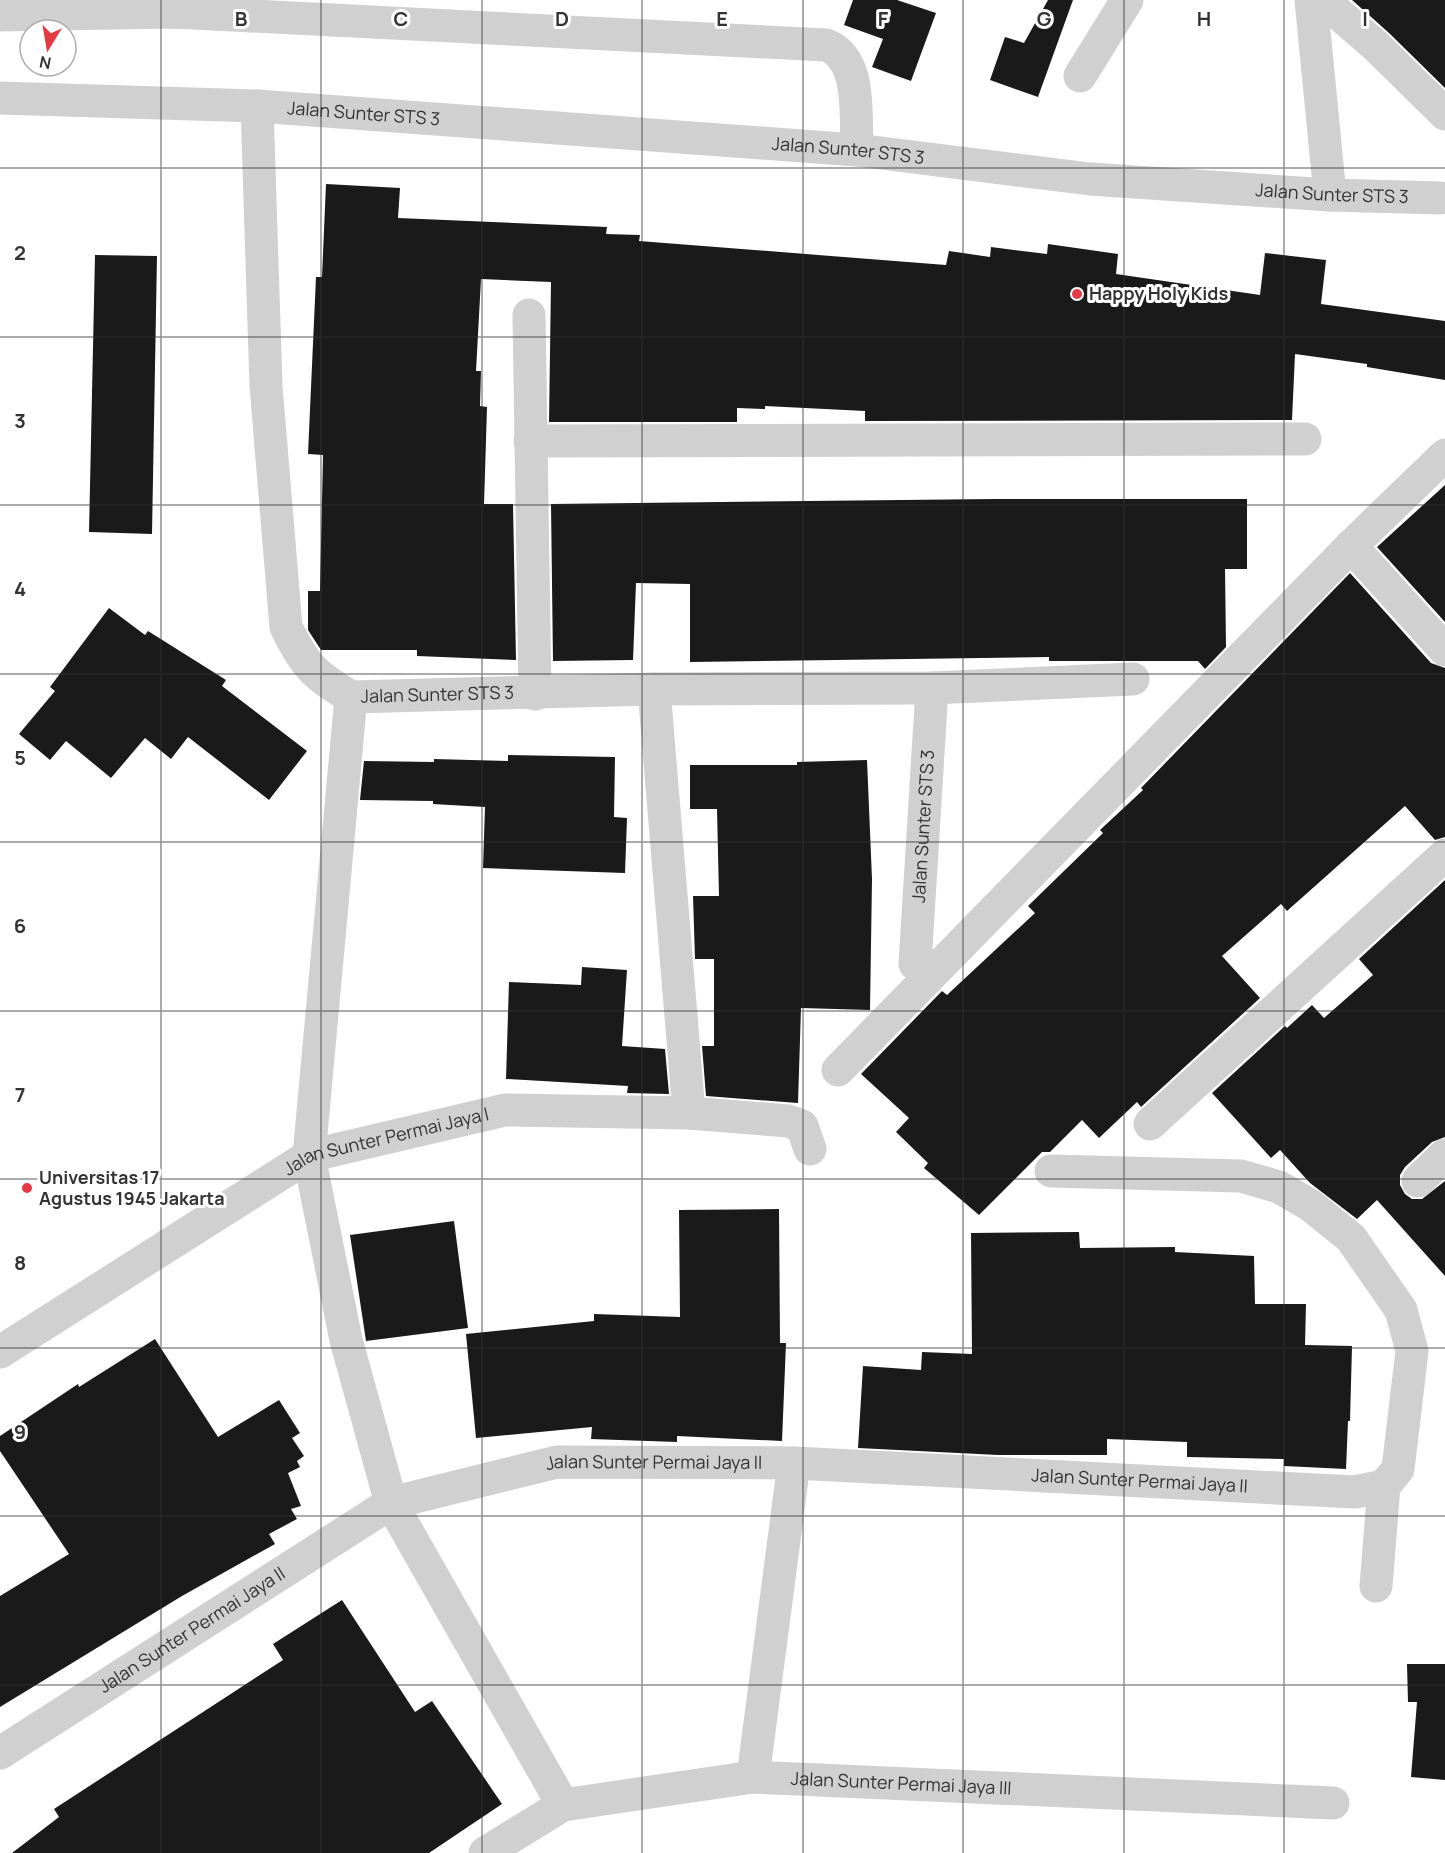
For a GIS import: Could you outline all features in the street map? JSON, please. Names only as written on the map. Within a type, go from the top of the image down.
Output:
[{"type":"street","points":[[1080,76],[1127,0]]},
{"type":"street","points":[[1311,0],[1329,195]]},
{"type":"street","points":[[1323,0],[1377,47],[1445,114]]},
{"type":"street","points":[[0,15],[174,12],[826,45],[837,49],[847,60],[852,76],[857,150]]},
{"type":"street","name":"Jalan Sunter STS 3","points":[[0,98],[164,101],[257,106],[857,150],[1090,179],[1329,195],[1440,198]]},
{"type":"street","name":"Jalan Sunter STS 3","points":[[257,106],[266,386],[286,627],[302,660],[322,680],[351,697],[535,694],[654,688],[932,688],[1133,679]]},
{"type":"street","name":"Jalan Sunter STS 3","points":[[529,315],[535,694]]},
{"type":"street","points":[[530,441],[1305,439]]},
{"type":"street","points":[[838,1070],[1351,546],[1445,455]]},
{"type":"street","points":[[1351,546],[1445,650]]},
{"type":"street","points":[[654,688],[689,1113]]},
{"type":"street","name":"Jalan Sunter STS 3","points":[[915,964],[932,688]]},
{"type":"street","points":[[351,697],[309,1156],[346,1340],[391,1503],[563,1805]]},
{"type":"street","points":[[1150,1124],[1445,855]]},
{"type":"street","name":"Jalan Sunter Permai Jaya I","points":[[0,1352],[309,1156],[505,1110],[689,1113],[788,1121],[802,1126],[810,1149]]},
{"type":"street","points":[[1418,1181],[1445,1155]]},
{"type":"street","points":[[1051,1171],[1241,1176],[1279,1187],[1310,1205],[1351,1238],[1401,1310],[1412,1352],[1398,1469],[1383,1486],[1376,1586]]},
{"type":"street","name":"Jalan Sunter Permai Jaya II","points":[[0,1753],[391,1503],[557,1462],[794,1463],[1355,1492],[1383,1486]]},
{"type":"street","points":[[753,1777],[794,1463]]},
{"type":"street","name":"Jalan Sunter Permai Jaya III","points":[[485,1853],[563,1805],[753,1777],[1333,1803]]},
{"type":"building","points":[[853,0],[897,0],[936,13],[911,81],[872,67],[883,39],[844,25]]},
{"type":"building","points":[[1048,0],[1073,0],[1038,97],[990,80],[1005,37],[1024,43]]},
{"type":"building","points":[[1352,0],[1445,0],[1445,88],[1389,33]]},
{"type":"building","points":[[326,184],[400,188],[398,218],[607,227],[606,234],[640,235],[639,241],[946,265],[949,251],[990,257],[991,247],[1047,254],[1048,244],[1118,254],[1116,274],[1260,295],[1265,253],[1326,260],[1321,304],[1445,321],[1445,380],[1367,367],[1367,364],[1295,354],[1292,420],[865,421],[865,411],[765,406],[765,409],[737,408],[737,422],[549,422],[551,282],[481,279],[476,371],[481,371],[480,406],[487,407],[484,504],[513,504],[516,660],[417,656],[417,650],[321,650],[308,630],[308,591],[320,591],[323,455],[308,454],[316,277],[322,277]]},
{"type":"building","points":[[95,255],[157,256],[152,534],[89,532]]},
{"type":"building","points":[[1445,485],[1445,622],[1377,547]]},
{"type":"building","points":[[994,499],[1247,499],[1247,569],[1225,569],[1226,647],[1205,669],[1198,661],[1049,661],[1049,657],[690,662],[690,584],[636,583],[633,660],[553,661],[551,504]]},
{"type":"building","points":[[1350,573],[1431,663],[1445,668],[1445,837],[1435,840],[1405,806],[1287,911],[1281,904],[1222,956],[1260,998],[1141,1107],[1137,1102],[1099,1138],[1082,1120],[1050,1152],[1042,1152],[979,1215],[924,1168],[928,1163],[896,1132],[909,1118],[861,1074],[942,991],[947,995],[1035,913],[1028,906],[1103,833],[1100,830],[1143,790],[1141,788]]},
{"type":"building","points":[[109,608],[145,635],[148,631],[226,680],[222,686],[307,751],[269,800],[188,737],[171,759],[145,738],[111,778],[66,741],[50,760],[19,734],[55,691],[50,687]]},
{"type":"building","points":[[508,755],[615,757],[614,817],[627,818],[625,873],[483,868],[485,807],[433,804],[433,801],[360,800],[364,761],[434,762],[434,759],[508,761]]},
{"type":"building","points":[[867,760],[872,879],[870,1010],[801,1008],[798,1103],[706,1096],[702,1046],[714,1046],[714,959],[695,959],[693,896],[719,896],[717,809],[690,809],[690,765],[797,765],[797,762]]},
{"type":"building","points":[[1445,880],[1445,1137],[1432,1142],[1405,1167],[1400,1175],[1400,1185],[1405,1194],[1412,1199],[1422,1199],[1445,1181],[1445,1276],[1377,1200],[1357,1219],[1310,1183],[1280,1150],[1271,1158],[1212,1093],[1285,1026],[1287,1028],[1312,1005],[1324,1018],[1373,975],[1359,959]]},
{"type":"building","points":[[582,967],[627,970],[622,1046],[665,1049],[669,1094],[627,1093],[628,1086],[506,1079],[509,982],[581,985]]},
{"type":"building","points":[[779,1209],[780,1343],[786,1343],[782,1441],[677,1436],[677,1442],[591,1439],[592,1427],[476,1438],[466,1334],[594,1321],[594,1314],[680,1317],[679,1210]]},
{"type":"building","points":[[454,1221],[468,1328],[366,1341],[350,1235]]},
{"type":"building","points":[[1079,1232],[1080,1248],[1175,1247],[1175,1252],[1254,1256],[1255,1304],[1306,1304],[1305,1345],[1352,1346],[1346,1469],[1284,1466],[1284,1459],[1187,1457],[1187,1442],[1107,1439],[1107,1455],[998,1455],[858,1448],[863,1366],[921,1370],[922,1352],[972,1354],[971,1233]]},
{"type":"building","points":[[155,1339],[218,1437],[279,1400],[300,1433],[292,1438],[304,1456],[297,1461],[300,1467],[288,1473],[301,1506],[291,1509],[297,1519],[269,1534],[275,1544],[182,1596],[0,1707],[0,1596],[69,1554],[0,1451],[0,1436],[78,1384],[79,1387]]},
{"type":"building","points":[[342,1600],[415,1712],[432,1701],[502,1804],[429,1853],[12,1853],[59,1817],[54,1809],[283,1660],[273,1644]]},
{"type":"building","points":[[1407,1664],[1445,1664],[1445,1780],[1411,1777],[1417,1702],[1408,1702]]},
{"type":"place","name":"Happy Holy Kids","points":[[1077,294]]},
{"type":"place","name":"Universitas 17 Agustus 1945 Jakarta","points":[[27,1188]]}]
